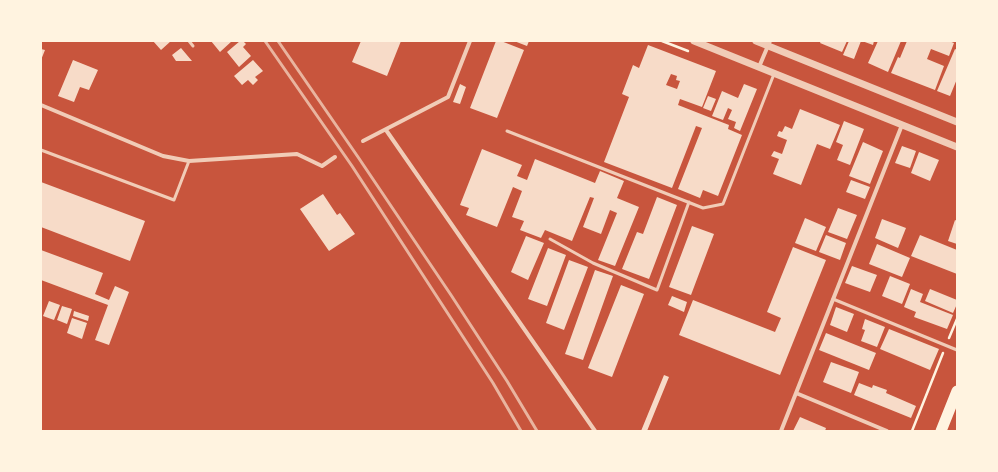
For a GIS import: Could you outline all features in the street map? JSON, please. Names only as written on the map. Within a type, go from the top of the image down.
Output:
[{"type":"highway","points":[[941,431],[957,391]]},
{"type":"street","points":[[363,141],[448,97],[470,41]]},
{"type":"street","points":[[694,41],[957,147]]},
{"type":"street","points":[[756,41],[769,43],[957,122]]},
{"type":"street","points":[[759,67],[769,43]]},
{"type":"street","points":[[41,105],[163,156],[189,161],[297,154],[322,166],[335,157]]},
{"type":"street","points":[[781,431],[902,125]]},
{"type":"street","points":[[386,130],[595,431]]},
{"type":"street","points":[[796,393],[887,431]]},
{"type":"lane","points":[[188,41],[193,46]]},
{"type":"lane","points":[[507,131],[703,208],[723,204],[774,73]]},
{"type":"lane","points":[[41,150],[174,200],[189,161]]},
{"type":"lane","points":[[550,239],[593,263],[657,290],[689,202]]},
{"type":"lane","points":[[833,299],[957,350]]},
{"type":"path","points":[[949,340],[957,319]]},
{"type":"path","points":[[912,431],[946,347]]},
{"type":"building","points":[[153,41],[171,41],[161,50]]},
{"type":"building","points":[[211,41],[232,41],[220,52]]},
{"type":"building","points":[[240,41],[243,41],[246,44],[243,47],[251,56],[239,67],[227,52]]},
{"type":"building","points":[[361,41],[401,41],[387,76],[352,62]]},
{"type":"building","points":[[496,41],[501,41],[524,50],[497,118],[470,108]]},
{"type":"building","points":[[514,41],[529,41],[527,46]]},
{"type":"building","points":[[821,41],[847,41],[842,52],[820,43]]},
{"type":"building","points":[[849,41],[861,41],[854,59],[843,55]]},
{"type":"building","points":[[862,41],[874,41],[873,45]]},
{"type":"building","points":[[878,41],[901,41],[888,72],[868,63]]},
{"type":"building","points":[[907,41],[949,41],[954,43],[949,56],[931,49],[927,59],[944,66],[935,90],[891,73],[898,57],[900,58]]},
{"type":"building","points":[[648,45],[716,71],[702,107],[680,99],[678,105],[729,125],[728,129],[742,135],[718,196],[703,190],[700,198],[678,189],[702,128],[696,126],[672,188],[604,162],[629,97],[622,94],[633,65],[639,68]],"holes":[[[671,74],[677,76],[676,80],[680,81],[677,89],[666,85]]]},
{"type":"building","points":[[181,48],[192,61],[176,61],[172,55]]},
{"type":"building","points":[[41,49],[45,50],[41,60]]},
{"type":"building","points":[[955,49],[957,50],[957,79],[950,96],[937,91]]},
{"type":"building","points":[[73,60],[98,70],[89,90],[80,87],[74,102],[58,96]]},
{"type":"building","points":[[253,60],[263,71],[255,77],[258,80],[253,85],[248,80],[242,85],[234,76]]},
{"type":"building","points":[[460,84],[466,87],[460,104],[453,102]]},
{"type":"building","points":[[744,84],[757,89],[740,131],[734,128],[736,122],[728,119],[732,110],[728,108],[723,120],[712,116],[722,91],[738,98]]},
{"type":"building","points":[[708,96],[716,99],[711,111],[703,108]]},
{"type":"building","points":[[800,109],[840,125],[830,149],[817,144],[801,185],[773,174],[779,159],[771,156],[774,151],[782,154],[787,140],[777,136],[779,131],[782,132],[785,126],[792,129]]},
{"type":"building","points":[[844,121],[864,129],[850,165],[837,160],[843,145],[836,142]]},
{"type":"building","points":[[863,142],[883,151],[870,184],[849,176]]},
{"type":"building","points":[[902,146],[916,151],[910,168],[895,163]]},
{"type":"building","points":[[482,149],[522,165],[517,176],[527,180],[535,159],[595,183],[600,171],[624,181],[617,198],[639,207],[615,266],[598,260],[617,213],[610,210],[601,234],[583,227],[594,198],[590,197],[572,241],[545,230],[541,238],[520,230],[524,221],[512,217],[522,191],[513,187],[497,227],[466,215],[469,208],[460,205]]},
{"type":"building","points":[[919,152],[939,160],[930,181],[911,173]]},
{"type":"building","points":[[851,180],[870,187],[865,199],[846,192]]},
{"type":"building","points":[[41,182],[145,221],[130,261],[41,227]]},
{"type":"building","points":[[323,194],[337,215],[340,213],[355,234],[329,251],[300,209]]},
{"type":"building","points":[[657,197],[677,205],[649,279],[622,269],[637,232],[643,234]]},
{"type":"building","points":[[838,208],[857,215],[847,239],[828,232]]},
{"type":"building","points":[[805,218],[826,227],[816,251],[795,243]]},
{"type":"building","points":[[882,219],[906,228],[898,248],[875,238]]},
{"type":"building","points":[[955,220],[957,221],[957,244],[948,241]]},
{"type":"building","points":[[692,226],[714,234],[691,295],[669,287]]},
{"type":"building","points":[[826,235],[846,243],[840,260],[819,252]]},
{"type":"building","points":[[920,235],[957,250],[957,274],[911,256]]},
{"type":"building","points":[[526,236],[544,243],[528,280],[511,272]]},
{"type":"building","points":[[877,244],[910,258],[902,277],[869,264]]},
{"type":"building","points":[[793,247],[826,260],[780,375],[679,335],[693,300],[775,332],[781,318],[767,312]]},
{"type":"building","points":[[548,248],[566,255],[547,306],[528,299]]},
{"type":"building","points":[[41,250],[103,273],[95,294],[109,300],[115,286],[129,292],[109,345],[95,340],[108,305],[41,280]]},
{"type":"building","points":[[569,260],[588,267],[564,330],[546,323]]},
{"type":"building","points":[[852,266],[877,275],[870,292],[845,283]]},
{"type":"building","points":[[595,270],[613,276],[583,360],[565,354]]},
{"type":"building","points":[[890,276],[910,284],[902,304],[882,296]]},
{"type":"building","points":[[621,285],[644,294],[612,377],[588,368]]},
{"type":"building","points":[[911,289],[923,294],[920,302],[953,315],[947,329],[914,317],[916,312],[904,307]]},
{"type":"building","points":[[930,289],[957,300],[953,313],[925,301]]},
{"type":"building","points":[[672,296],[687,302],[684,312],[668,305]]},
{"type":"building","points":[[49,301],[60,305],[54,320],[43,316]]},
{"type":"building","points":[[62,306],[72,309],[67,324],[57,320]]},
{"type":"building","points":[[836,307],[854,314],[847,332],[830,325]]},
{"type":"building","points":[[74,311],[89,316],[88,321],[73,316]]},
{"type":"building","points":[[72,318],[87,323],[82,339],[67,333]]},
{"type":"building","points":[[865,319],[885,327],[877,347],[861,341],[865,330],[862,329]]},
{"type":"building","points":[[889,329],[939,349],[930,370],[880,349]]},
{"type":"building","points":[[826,333],[876,353],[869,370],[819,350]]},
{"type":"building","points":[[831,362],[859,372],[851,393],[823,382]]},
{"type":"building","points":[[664,375],[669,377],[647,431],[641,431]]},
{"type":"building","points":[[859,383],[872,388],[873,385],[887,390],[886,393],[916,406],[911,418],[854,395]]},
{"type":"building","points":[[800,417],[826,428],[825,431],[793,431]]},
{"type":"railway","points":[[265,41],[352,166],[493,383],[521,431]]},
{"type":"railway","points":[[278,41],[451,295],[507,381],[537,431]]}]
